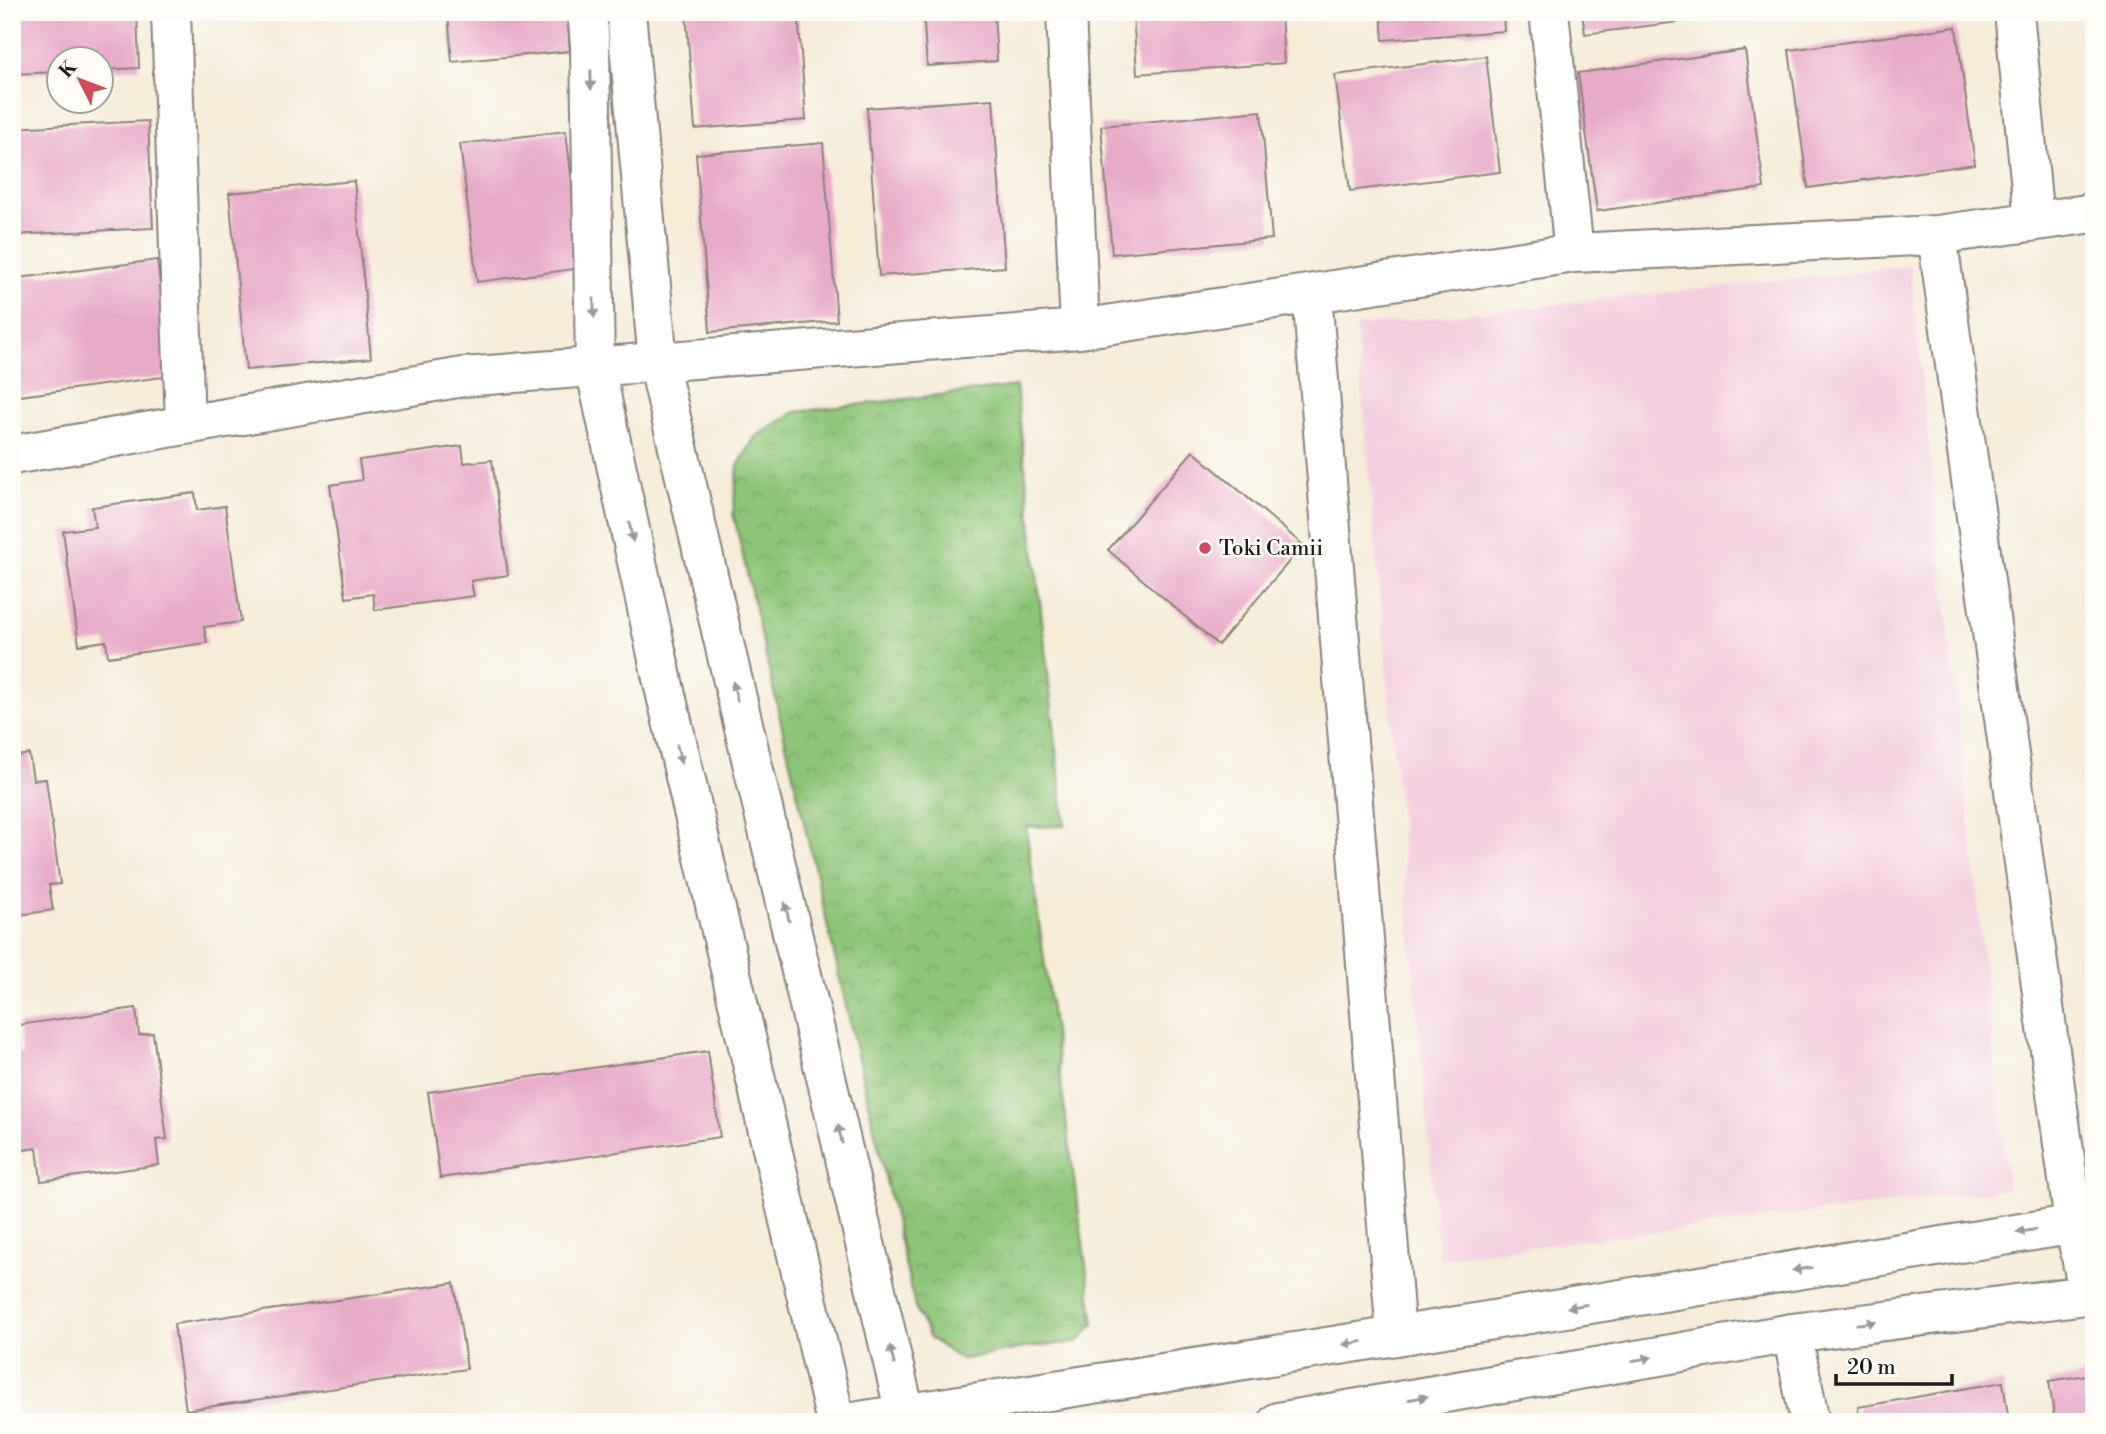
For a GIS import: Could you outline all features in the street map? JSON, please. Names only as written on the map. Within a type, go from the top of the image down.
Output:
[{"type":"street","points":[[171,12],[185,425]]},
{"type":"street","points":[[587,12],[590,44],[595,367],[662,678],[835,1422]]},
{"type":"street","points":[[626,12],[657,362],[906,1417]]},
{"type":"street","points":[[1066,12],[1080,329]]},
{"type":"street","points":[[1549,12],[1574,253]]},
{"type":"street","points":[[2014,12],[2034,221]]},
{"type":"street","points":[[12,455],[463,377],[1080,329],[1574,253],[1937,235],[2094,213]]},
{"type":"street","points":[[1278,1422],[1792,1332],[2091,1295],[2084,1222],[1937,235]]},
{"type":"street","points":[[1312,294],[1396,1336]]},
{"type":"street","points":[[853,1422],[906,1417],[2084,1222]]},
{"type":"street","points":[[1792,1332],[1810,1422]]},
{"type":"shaded area","points":[[1910,266],[2008,1189],[1439,1258],[1356,326]]},
{"type":"green space","points":[[1016,386],[1065,826],[1026,827],[1094,1324],[1078,1342],[1029,1347],[961,1360],[930,1338],[915,1307],[733,513],[738,466],[755,437],[795,412]]},
{"type":"building","points":[[12,12],[137,12],[139,68],[116,69],[116,46],[46,46],[46,73],[12,74]]},
{"type":"building","points":[[448,12],[567,12],[570,51],[452,62]]},
{"type":"building","points":[[686,12],[798,12],[806,120],[695,129]]},
{"type":"building","points":[[923,12],[994,12],[997,61],[927,66]]},
{"type":"building","points":[[1133,12],[1281,12],[1284,63],[1137,74]]},
{"type":"building","points":[[1381,12],[1503,12],[1504,31],[1383,40]]},
{"type":"building","points":[[1582,12],[1718,12],[1719,17],[1585,34]]},
{"type":"building","points":[[1956,27],[1975,164],[1808,188],[1789,50]]},
{"type":"building","points":[[1745,50],[1764,188],[1597,211],[1578,73]]},
{"type":"building","points":[[1486,56],[1500,172],[1350,191],[1335,75]]},
{"type":"building","points":[[993,99],[1005,267],[879,276],[867,108]]},
{"type":"building","points":[[1261,111],[1272,239],[1112,254],[1101,126]]},
{"type":"building","points":[[148,121],[153,228],[12,235],[12,128]]},
{"type":"building","points":[[566,131],[582,268],[477,282],[460,144]]},
{"type":"building","points":[[823,143],[837,321],[710,332],[696,154]]},
{"type":"building","points":[[354,181],[371,358],[246,370],[229,193]]},
{"type":"building","points":[[157,260],[171,376],[12,397],[12,279]]},
{"type":"building","points":[[462,446],[464,463],[492,460],[508,575],[471,581],[474,596],[375,610],[373,594],[346,598],[330,485],[362,480],[359,460]]},
{"type":"building","name":"Toki Camii","points":[[1193,451],[1303,545],[1218,645],[1108,550]]},
{"type":"building","points":[[195,493],[197,510],[225,506],[241,622],[204,627],[207,643],[108,657],[106,641],[79,645],[63,531],[95,527],[92,507]]},
{"type":"building","points":[[29,754],[33,780],[46,779],[60,884],[49,885],[53,910],[12,916],[12,757]]},
{"type":"building","points":[[136,1008],[139,1035],[153,1033],[167,1139],[156,1140],[159,1165],[41,1181],[37,1148],[17,1151],[12,1118],[12,1055],[22,1054],[18,1025]]},
{"type":"building","points":[[708,1051],[720,1137],[440,1178],[428,1092]]},
{"type":"building","points":[[454,1283],[467,1369],[186,1410],[174,1324]]},
{"type":"building","points":[[2094,1374],[2094,1422],[2055,1422],[2049,1381]]},
{"type":"building","points":[[2003,1382],[2009,1422],[1860,1422],[1858,1407]]},
{"type":"place","name":"Toki Camii","points":[[1205,548]]}]
